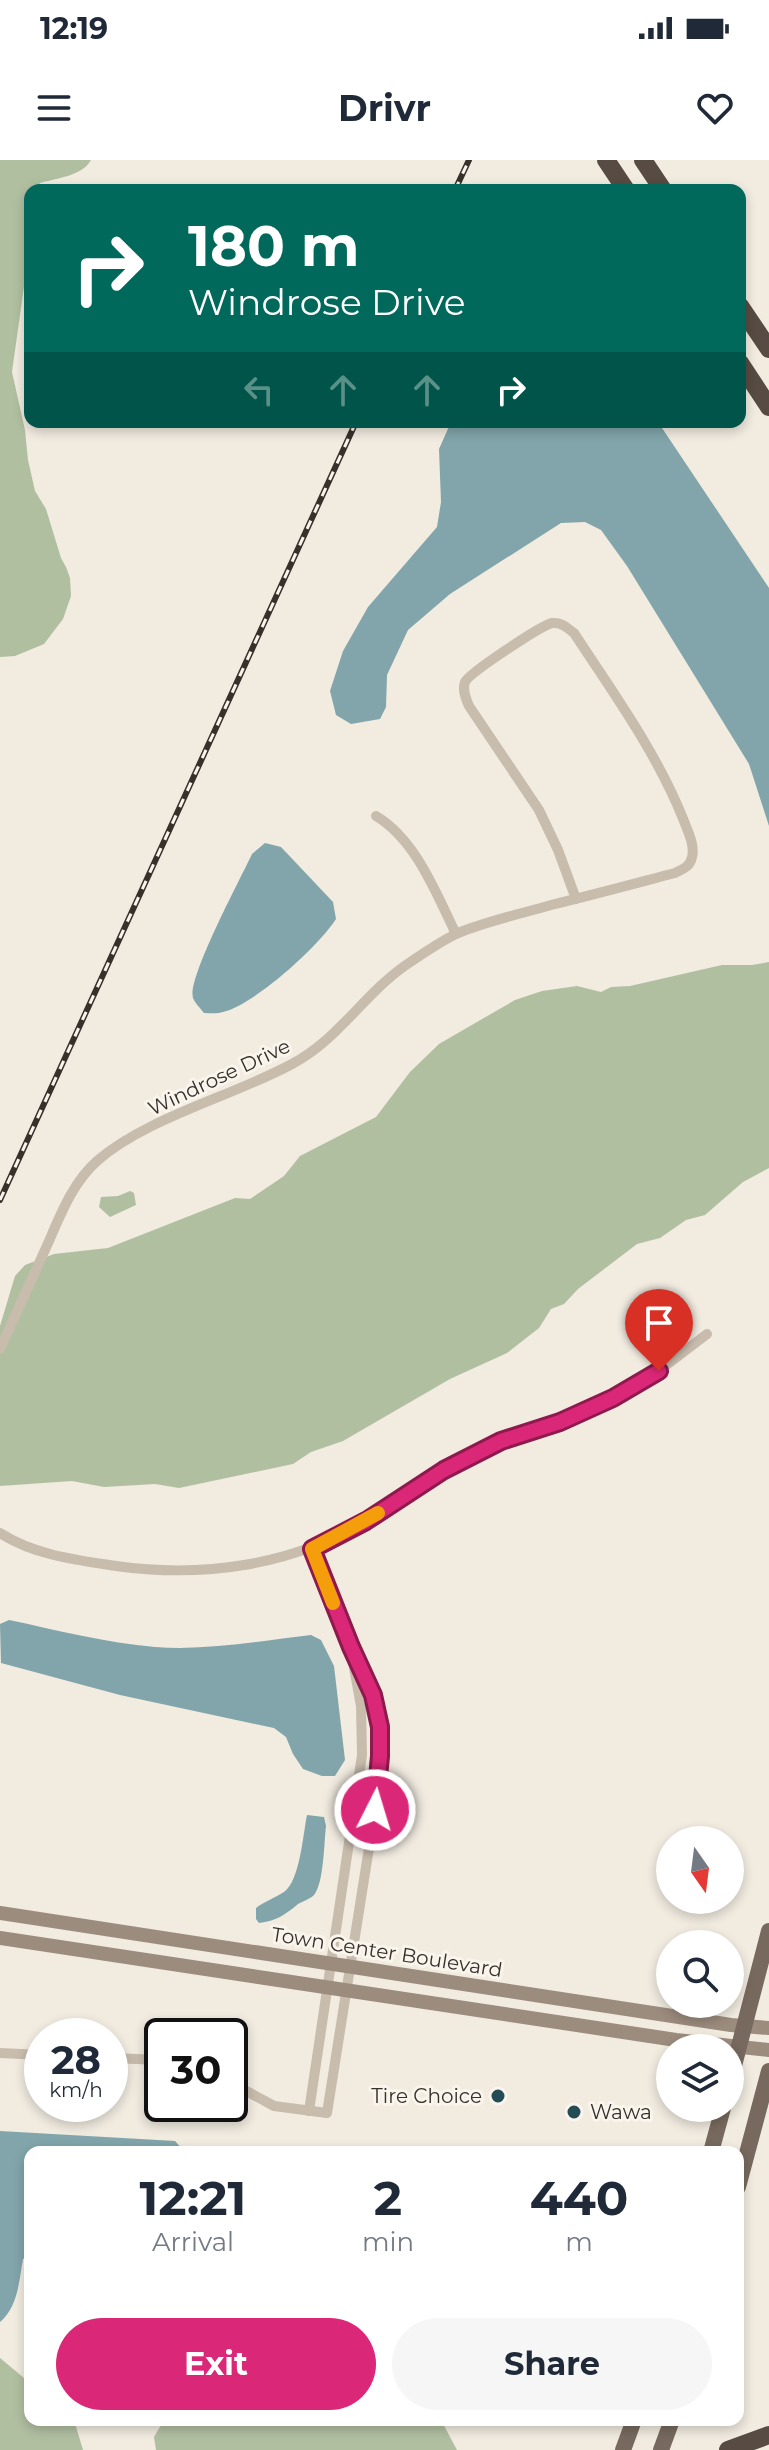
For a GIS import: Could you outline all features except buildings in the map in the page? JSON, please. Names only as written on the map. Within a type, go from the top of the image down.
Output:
[{"type":"highway","points":[[606,160],[622,184]]},
{"type":"highway","points":[[643,160],[659,184]]},
{"type":"highway","points":[[746,315],[769,349]]},
{"type":"highway","points":[[746,372],[769,407]]},
{"type":"highway","points":[[728,2450],[769,2435]]},
{"type":"main road","name":"Town Center Boulevard","points":[[0,1913],[769,2028]]},
{"type":"main road","points":[[743,2034],[769,1931]]},
{"type":"main road","points":[[0,1938],[656,2037]]},
{"type":"main road","points":[[744,2048],[769,2050]]},
{"type":"main road","points":[[744,2165],[769,2071]]},
{"type":"main road","points":[[713,2146],[719,2122]]},
{"type":"main road","points":[[623,2450],[632,2426]]},
{"type":"main road","points":[[661,2450],[670,2426]]},
{"type":"street","name":"Windrose Drive","points":[[0,1349],[79,1182],[96,1162],[123,1142],[166,1120],[262,1081],[304,1058],[337,1031],[383,983],[456,934],[500,919],[675,873],[688,866],[693,855],[691,841],[670,787],[646,743],[574,633],[564,624],[552,623],[474,672],[465,682],[464,694],[539,810],[576,899]]},
{"type":"street","points":[[376,816],[387,822],[401,837],[420,865],[456,934]]},
{"type":"street","points":[[0,1533],[19,1545],[71,1559],[140,1569],[202,1571],[240,1567],[312,1549],[366,1521],[444,1470],[501,1441],[560,1422],[613,1398],[659,1371],[707,1334]]},
{"type":"street","points":[[248,2092],[274,2106],[327,2113],[375,1810],[380,1727],[373,1695],[312,1549]]},
{"type":"street","points":[[309,2111],[362,1755],[361,1706],[351,1647]]},
{"type":"street","points":[[355,1806],[375,1810]]},
{"type":"street","points":[[0,2053],[24,2054]]},
{"type":"green space","points":[[0,160],[91,160],[75,173],[39,184],[24,184],[24,287],[12,372],[35,491],[46,509],[70,578],[71,596],[63,619],[44,644],[15,656],[0,657]]},
{"type":"green space","points":[[769,962],[769,1168],[743,1182],[705,1215],[686,1220],[660,1238],[637,1244],[578,1289],[564,1304],[551,1309],[539,1328],[507,1353],[450,1379],[343,1441],[311,1452],[293,1464],[179,1488],[155,1484],[104,1487],[72,1481],[0,1486],[0,1326],[15,1276],[25,1265],[54,1254],[108,1248],[235,1198],[250,1199],[284,1176],[300,1156],[376,1117],[410,1072],[439,1044],[515,1000],[542,991],[577,986],[601,992],[611,987],[630,986],[722,965]]},
{"type":"green space","points":[[130,1191],[134,1193],[136,1205],[110,1217],[99,1207],[101,1197],[118,1196]]},
{"type":"green space","points":[[0,2358],[24,2378],[24,2426],[76,2426],[83,2450],[0,2450]]},
{"type":"green space","points":[[160,2426],[444,2426],[457,2450],[156,2450],[154,2437]]},
{"type":"water","points":[[448,428],[662,428],[769,588],[769,826],[749,764],[627,566],[601,530],[585,522],[561,523],[450,594],[408,630],[387,675],[386,707],[380,719],[351,724],[336,715],[330,691],[343,651],[368,607],[437,527],[441,502],[439,449]]},
{"type":"water","points":[[265,843],[281,847],[333,902],[336,919],[301,959],[252,998],[221,1013],[204,1013],[193,998],[198,970],[252,854]]},
{"type":"water","points":[[9,1620],[100,1639],[175,1648],[214,1647],[311,1635],[321,1640],[334,1666],[345,1760],[335,1776],[322,1776],[303,1769],[286,1737],[274,1728],[120,1695],[1,1663],[0,1624]]},
{"type":"water","points":[[307,1815],[324,1817],[326,1826],[322,1872],[317,1889],[312,1896],[284,1914],[259,1923],[256,1908],[284,1892],[294,1878]]},
{"type":"water","points":[[0,2131],[175,2141],[180,2146],[24,2146],[24,2258],[11,2309],[0,2322]]},
{"type":"railway","points":[[458,184],[469,160]]},
{"type":"railway","points":[[0,1200],[353,428]]},
{"type":"slow traffic","points":[[333,1603],[312,1549],[378,1513]]},
{"type":"place","name":"Tire Choice","points":[[498,2096]]},
{"type":"place","name":"Wawa","points":[[574,2112]]},
{"type":"route","points":[[375,1810],[380,1727],[373,1695],[312,1549],[366,1521],[444,1470],[501,1441],[560,1422],[613,1398],[659,1371]]}]
